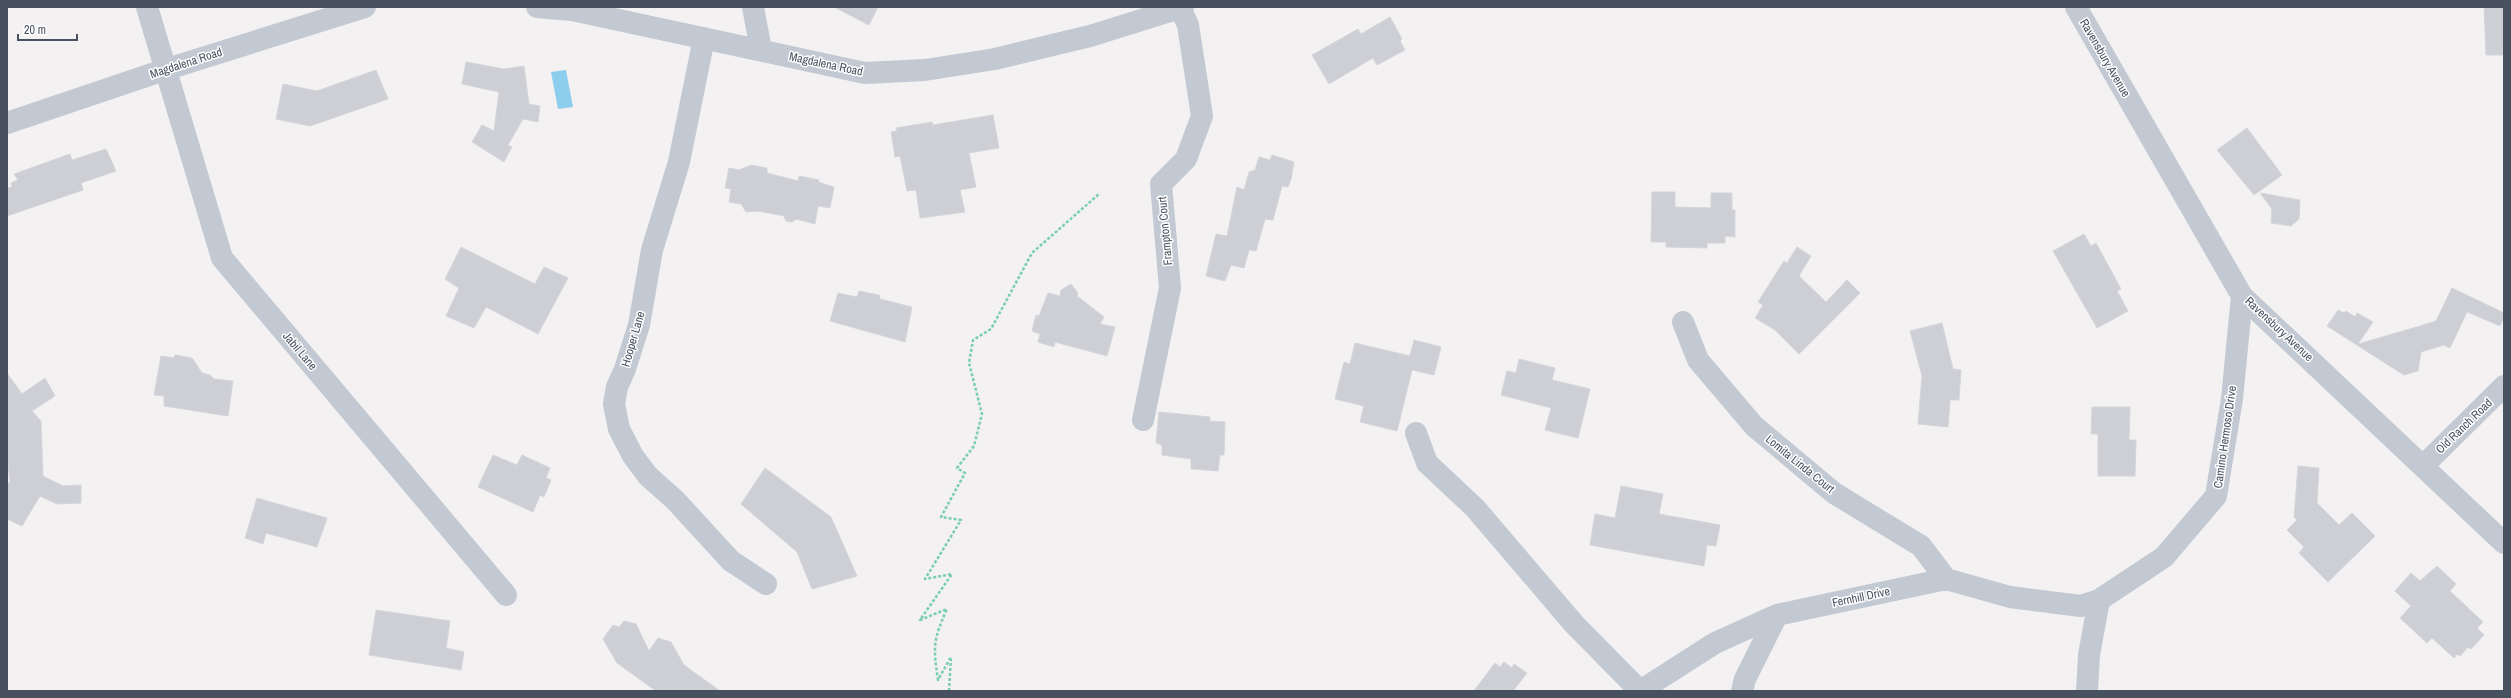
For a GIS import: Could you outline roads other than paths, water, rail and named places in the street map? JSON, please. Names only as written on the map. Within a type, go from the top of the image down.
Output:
[{"type":"street","name":"Jabil Lane","points":[[147,7],[164,70],[222,258],[506,595]]},
{"type":"street","name":"Magdalena Road","points":[[7,123],[164,70],[365,7]]},
{"type":"street","name":"Magdalena Road","points":[[537,7],[572,10],[865,73],[925,70],[995,59],[1082,38],[1182,8]]},
{"type":"street","points":[[753,7],[761,50]]},
{"type":"street","name":"Ravensbury Avenue","points":[[2076,7],[2242,296],[2424,465],[2504,543]]},
{"type":"street","name":"Frampton Court","points":[[1143,420],[1170,288],[1160,184],[1186,159],[1202,116],[1188,25],[1182,8]]},
{"type":"street","name":"Hooper Lane","points":[[704,38],[679,162],[652,250],[639,325],[625,370],[617,387],[614,404],[619,429],[633,456],[648,476],[675,500],[731,561],[766,584]]},
{"type":"street","name":"Camino Hermoso Drive","points":[[2099,600],[2164,557],[2216,496],[2232,399],[2242,296]]},
{"type":"street","name":"Lomita Linda Court","points":[[1683,322],[1698,360],[1754,426],[1834,493],[1921,546],[1946,579]]},
{"type":"street","name":"Old Ranch Road","points":[[2424,465],[2504,386]]},
{"type":"street","points":[[1416,434],[1427,463],[1475,508],[1574,624],[1640,691]]},
{"type":"street","name":"Fernhill Drive","points":[[1640,691],[1715,643],[1777,615],[1946,579],[2010,596],[2081,606],[2099,600]]},
{"type":"street","points":[[2087,691],[2089,655],[2099,600]]},
{"type":"street","points":[[1742,691],[1745,679],[1777,615]]},
{"type":"water","points":[[566,70],[573,107],[558,109],[551,72]]}]
